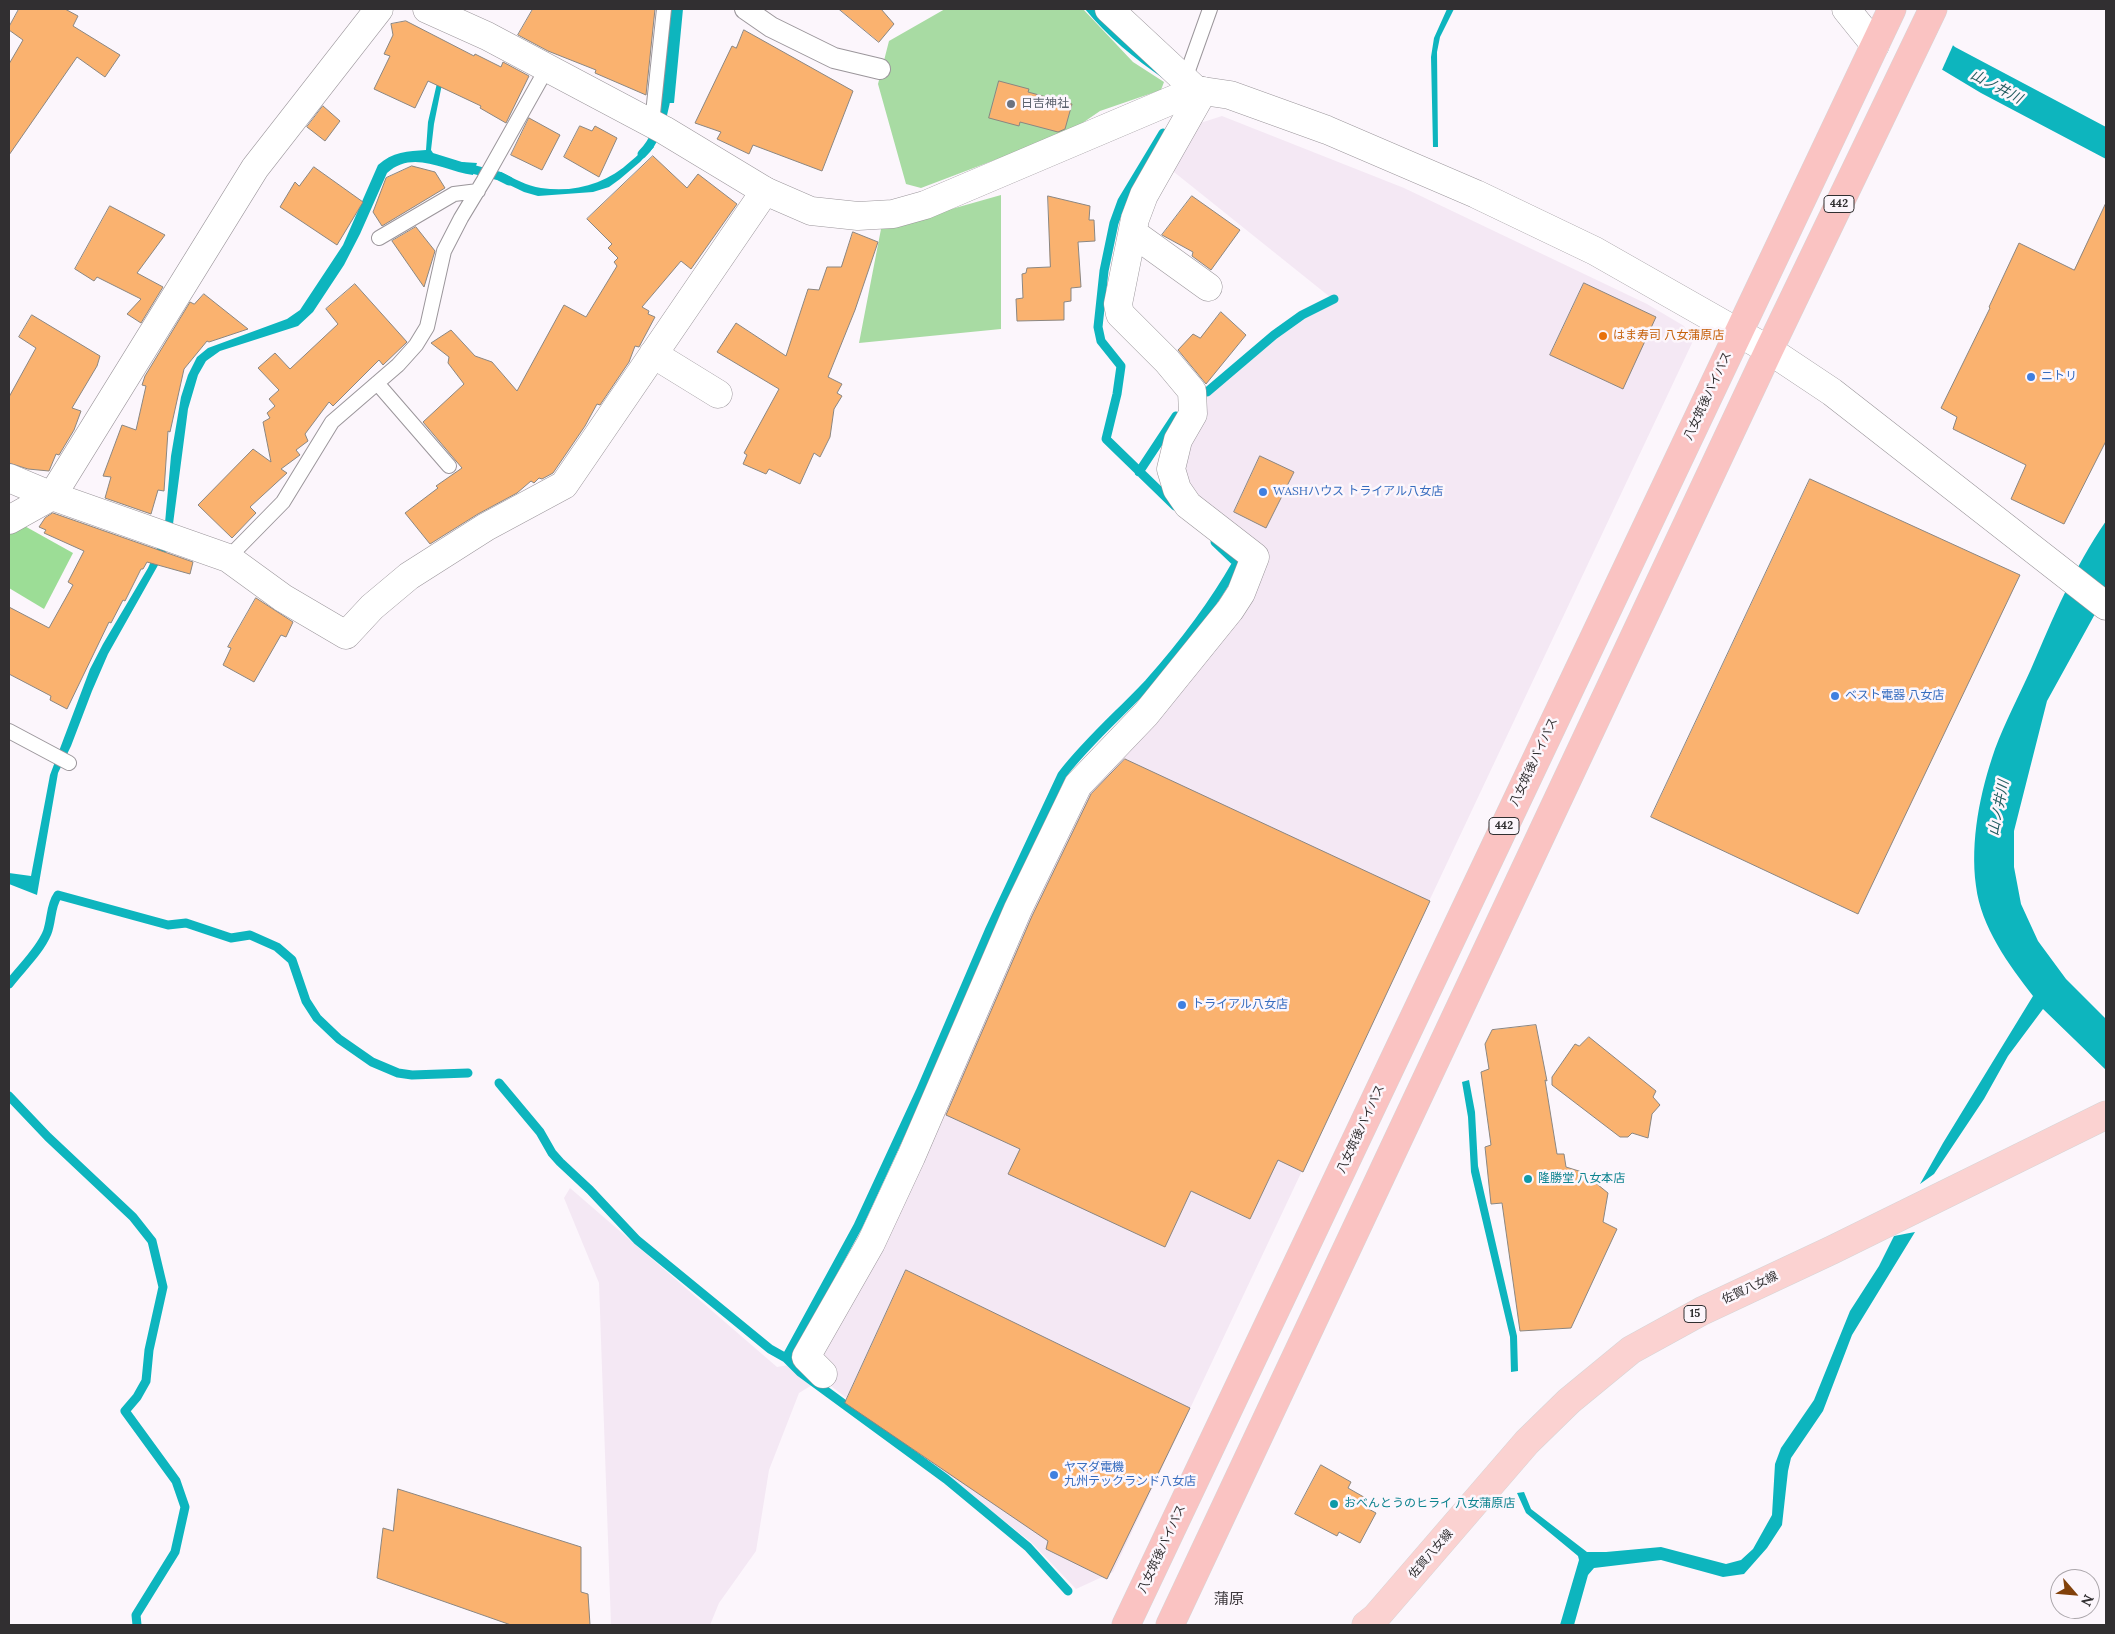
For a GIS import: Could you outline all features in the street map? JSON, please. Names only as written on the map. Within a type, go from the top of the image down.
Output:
[{"type":"highway","name":"442","points":[[1170,1625],[1769,350],[1933,9]]},
{"type":"highway","name":"八女筑後バイパス","points":[[1126,1625],[1884,27]]},
{"type":"main road","name":"佐賀八女線","points":[[1366,1625],[1376,1618],[1527,1442],[1569,1401],[1630,1350],[1702,1311],[1832,1250],[2106,1115]]},
{"type":"street","points":[[9,520],[52,496],[255,168],[379,9]]},
{"type":"street","points":[[428,9],[487,36],[658,127],[765,190],[811,211],[858,216],[892,214],[925,205],[1195,87]]},
{"type":"street","points":[[745,9],[771,27],[834,58],[880,69]]},
{"type":"street","points":[[1109,9],[1195,87],[1230,95],[1319,126],[1476,194],[1595,251],[1769,350],[1832,392],[2106,606]]},
{"type":"street","points":[[1846,9],[1884,27]]},
{"type":"street","points":[[822,1374],[806,1357],[875,1234],[911,1157],[1018,909],[1078,785],[1146,714],[1230,610],[1241,593],[1255,557],[1188,505],[1177,489],[1171,469],[1178,440],[1193,414],[1192,391],[1120,314],[1118,304],[1135,219],[1144,195],[1195,87]]},
{"type":"street","points":[[9,478],[52,496],[228,558],[283,598],[346,635],[372,607],[409,576],[486,527],[564,485],[765,190]]},
{"type":"street","points":[[1133,234],[1208,287]]},
{"type":"street","points":[[653,354],[718,394]]},
{"type":"lane","points":[[658,127],[664,9]]},
{"type":"lane","points":[[1195,87],[1210,9]]},
{"type":"lane","points":[[228,558],[283,502],[332,422],[398,365],[416,345],[426,327],[444,250],[460,218],[481,186],[547,68]]},
{"type":"lane","points":[[379,238],[454,194],[481,186]]},
{"type":"lane","points":[[377,384],[449,466]]},
{"type":"lane","points":[[9,731],[63,759]]},
{"type":"shaded area","points":[[1222,116],[1404,188],[1647,304],[1684,326],[1693,341],[1113,1572],[1076,1589],[1031,1542],[822,1379],[799,1393],[769,1470],[756,1551],[719,1603],[710,1625],[611,1625],[599,1283],[564,1198],[570,1188],[777,1367],[817,1360],[1072,805],[1264,558],[1172,478],[1194,400],[1226,379],[1330,297],[1169,168],[1191,126]]},
{"type":"green space","points":[[945,9],[1083,9],[1133,62],[1164,82],[1161,90],[1100,111],[1065,135],[921,188],[906,184],[878,84],[889,41]]},
{"type":"green space","points":[[1001,195],[1001,329],[859,343],[881,229]]},
{"type":"green space","points":[[21,524],[73,553],[44,609],[9,588],[9,530]]},
{"type":"water","points":[[668,9],[683,9],[674,103],[660,103]]},
{"type":"water","points":[[1085,9],[1094,9],[1111,29],[1164,79],[1122,47]]},
{"type":"water","points":[[1447,9],[1454,9],[1440,37],[1437,52],[1438,147],[1433,147],[1431,57],[1434,38]]},
{"type":"water","name":"山ノ井川","points":[[1914,11],[1955,47],[2106,127],[2106,159],[1981,93],[1936,66]]},
{"type":"water","points":[[446,44],[450,44],[434,124],[431,150],[433,153],[462,162],[477,163],[473,175],[418,162],[397,166],[387,173],[344,265],[313,312],[298,326],[220,351],[206,361],[198,375],[188,409],[173,524],[165,523],[171,456],[181,397],[188,375],[197,357],[208,348],[287,319],[300,310],[343,245],[378,165],[395,155],[426,150],[428,122]]},
{"type":"water","points":[[647,144],[654,147],[640,162],[609,187],[593,192],[538,196],[524,192],[497,179],[501,172],[520,182],[536,187],[554,189],[578,188],[611,176],[642,151]]},
{"type":"water","name":"山ノ井川","points":[[2106,521],[2106,594],[2047,701],[2014,831],[2014,867],[2021,904],[2038,941],[2066,979],[2106,1019],[2106,1070],[2043,1009],[2008,1056],[1984,1099],[1934,1174],[1920,1184],[2033,996],[1997,945],[1984,916],[1979,901],[1974,869],[1975,834],[1985,782],[2003,729],[2065,593],[2094,539]]},
{"type":"water","points":[[157,548],[166,551],[108,654],[71,746],[58,773],[37,895],[9,884],[9,873],[31,876],[50,775],[90,669],[148,568]]},
{"type":"water","points":[[1469,1080],[1475,1112],[1478,1166],[1517,1336],[1518,1371],[1511,1372],[1510,1337],[1471,1172],[1468,1117],[1462,1082]]},
{"type":"water","points":[[1915,1232],[1852,1335],[1823,1411],[1791,1458],[1782,1525],[1767,1548],[1744,1574],[1723,1577],[1661,1560],[1594,1568],[1588,1575],[1574,1625],[1560,1625],[1579,1560],[1578,1556],[1526,1513],[1517,1493],[1524,1492],[1531,1509],[1587,1552],[1661,1547],[1726,1564],[1741,1560],[1753,1549],[1772,1515],[1775,1464],[1781,1448],[1814,1400],[1850,1311],[1879,1266],[1894,1236]]},
{"type":"pier","points":[[1879,9],[1916,9],[1954,43],[1941,72],[1934,67]]},
{"type":"building","points":[[19,9],[65,9],[78,16],[73,26],[120,55],[105,77],[77,57],[9,155],[9,64],[23,40],[9,30],[9,27]]},
{"type":"building","points":[[533,9],[655,9],[646,95],[595,73],[596,70],[548,51],[518,35]]},
{"type":"building","points":[[839,9],[881,9],[894,24],[879,42]]},
{"type":"building","points":[[406,21],[474,56],[475,54],[501,67],[503,62],[529,76],[506,123],[480,108],[481,106],[428,81],[415,108],[374,89],[390,56],[384,54],[393,35],[391,24]]},
{"type":"building","points":[[744,30],[853,91],[822,171],[753,145],[749,154],[717,139],[721,132],[695,123],[732,46],[736,48]]},
{"type":"building","points":[[999,81],[1029,89],[1028,92],[1072,104],[1065,129],[1058,132],[1020,122],[1019,126],[989,118]]},
{"type":"building","points":[[323,106],[340,121],[325,141],[307,127]]},
{"type":"building","points":[[529,118],[560,135],[542,170],[511,155]]},
{"type":"building","points":[[580,126],[592,131],[595,126],[617,138],[599,177],[564,157]]},
{"type":"building","points":[[653,156],[687,188],[698,174],[737,204],[691,269],[681,261],[642,307],[649,311],[648,314],[655,317],[639,347],[635,346],[629,362],[600,405],[597,404],[585,426],[553,473],[542,479],[539,478],[534,483],[531,481],[517,493],[478,514],[430,544],[405,513],[438,488],[436,486],[462,468],[423,422],[464,384],[448,363],[449,357],[431,343],[451,330],[475,356],[492,362],[517,391],[564,305],[586,317],[617,266],[614,262],[618,258],[608,248],[612,244],[587,219]]},
{"type":"building","points":[[412,166],[435,172],[445,188],[382,226],[373,212],[386,178]]},
{"type":"building","points":[[314,167],[363,202],[337,245],[280,207],[295,182],[299,186]]},
{"type":"building","points":[[1048,196],[1090,206],[1089,220],[1094,220],[1095,241],[1078,242],[1081,287],[1071,288],[1071,301],[1064,302],[1064,320],[1017,321],[1016,299],[1023,298],[1022,274],[1026,273],[1027,268],[1050,267]]},
{"type":"building","points":[[1192,196],[1240,230],[1211,270],[1192,256],[1193,252],[1162,235]]},
{"type":"building","name":"ニトリ","points":[[2106,203],[2106,441],[2064,524],[2011,499],[2026,465],[1953,429],[1957,417],[1941,408],[1990,308],[2019,243],[2074,270]]},
{"type":"building","points":[[110,206],[165,235],[137,273],[163,287],[141,323],[127,314],[141,299],[97,277],[94,281],[75,269]]},
{"type":"building","points":[[416,227],[435,251],[424,287],[392,241]]},
{"type":"building","points":[[853,232],[878,242],[855,310],[828,377],[842,384],[837,393],[842,396],[834,409],[830,437],[820,457],[814,453],[800,484],[769,469],[766,474],[743,464],[747,455],[744,453],[779,389],[717,352],[736,323],[786,356],[808,289],[819,290],[827,267],[841,267]]},
{"type":"building","name":"はま寿司 八女蒲原店","points":[[1584,283],[1656,317],[1623,389],[1550,355]]},
{"type":"building","points":[[355,284],[407,342],[383,365],[379,360],[333,406],[329,402],[305,434],[308,441],[296,450],[300,455],[281,469],[287,473],[250,507],[256,513],[232,538],[198,505],[253,449],[271,462],[263,422],[270,418],[267,413],[275,406],[269,399],[279,390],[258,368],[275,353],[290,369],[338,324],[326,309]]},
{"type":"building","points":[[204,294],[248,329],[209,342],[207,341],[184,369],[170,432],[168,431],[164,491],[158,490],[151,514],[105,498],[111,477],[103,476],[122,425],[136,430],[146,386],[142,385],[145,376],[190,302],[194,304]]},
{"type":"building","points":[[1221,312],[1246,335],[1206,384],[1178,350],[1193,334],[1200,338]]},
{"type":"building","points":[[32,315],[100,356],[97,366],[72,408],[81,411],[74,430],[59,455],[56,454],[49,471],[28,469],[9,463],[9,397],[36,348],[19,337]]},
{"type":"building","name":"WASHハウス トライアル八女店","points":[[1260,456],[1294,472],[1266,528],[1234,512]]},
{"type":"building","name":"ベスト電器 八女店","points":[[1810,479],[2020,575],[1858,914],[1651,817]]},
{"type":"building","points":[[53,513],[193,562],[190,574],[147,562],[143,569],[141,569],[125,601],[123,600],[111,623],[109,622],[67,709],[50,700],[51,696],[9,674],[9,607],[49,628],[73,585],[68,582],[84,551],[44,533],[46,530],[39,527],[45,518]]},
{"type":"building","points":[[256,598],[293,622],[286,637],[281,635],[254,682],[223,665],[231,648],[228,647]]},
{"type":"building","name":"トライアル八女店","points":[[1125,759],[1430,901],[1303,1172],[1278,1160],[1250,1219],[1191,1191],[1165,1247],[1008,1174],[1020,1149],[946,1115],[1032,916],[1091,794]]},
{"type":"building","name":"隆勝堂 八女本店","points":[[1536,1025],[1547,1081],[1545,1080],[1557,1154],[1564,1154],[1566,1167],[1582,1172],[1608,1193],[1603,1222],[1617,1229],[1571,1328],[1520,1331],[1502,1203],[1491,1204],[1485,1147],[1491,1145],[1481,1072],[1489,1069],[1485,1044],[1492,1030]]},
{"type":"building","points":[[1589,1037],[1656,1091],[1653,1097],[1660,1105],[1652,1114],[1648,1138],[1632,1133],[1628,1137],[1620,1137],[1552,1085],[1552,1077],[1575,1044],[1579,1046]]},
{"type":"building","name":"ヤマダ電機 九州テックランド八女店","points":[[906,1270],[1190,1408],[1107,1579],[1046,1549],[1048,1541],[845,1403]]},
{"type":"building","name":"おべんとうのヒライ 八女蒲原店","points":[[1321,1465],[1351,1482],[1348,1488],[1369,1500],[1365,1507],[1376,1513],[1360,1543],[1339,1532],[1337,1536],[1295,1514]]},
{"type":"building","points":[[398,1489],[581,1547],[581,1592],[588,1594],[590,1625],[511,1625],[377,1578],[383,1528],[393,1531]]},
{"type":"waterway","points":[[642,154],[656,134],[667,93]]},
{"type":"waterway","points":[[1163,133],[1122,201],[1114,223],[1104,271],[1098,327],[1101,341],[1121,366],[1117,394],[1106,439],[1175,506]]},
{"type":"waterway","points":[[464,167],[499,176],[509,181]]},
{"type":"waterway","points":[[1207,392],[1274,335],[1302,315],[1334,299]]},
{"type":"waterway","points":[[1139,472],[1176,416]]},
{"type":"waterway","points":[[786,1358],[858,1226],[920,1092],[989,931],[1062,775],[1082,751],[1149,683],[1173,655],[1207,610],[1237,563],[1215,542]]},
{"type":"waterway","points":[[9,984],[44,940],[49,928],[55,899],[58,895],[168,925],[186,923],[231,938],[250,935],[277,947],[292,960],[306,1001],[317,1018],[339,1039],[372,1062],[398,1073],[412,1075],[468,1073]]},
{"type":"waterway","points":[[499,1083],[540,1132],[552,1153],[637,1240],[770,1349],[786,1358],[800,1372],[946,1479],[1028,1547],[1068,1591]]},
{"type":"waterway","points":[[9,1096],[48,1137],[133,1217],[152,1241],[163,1287],[149,1350],[146,1381],[137,1397],[125,1411],[176,1481],[185,1507],[175,1552],[136,1615],[137,1625]]},
{"type":"place","name":"日吉神社","points":[[1011,104]]},
{"type":"place","name":"はま寿司 八女蒲原店","points":[[1603,336]]},
{"type":"place","name":"ニトリ","points":[[2031,377]]},
{"type":"place","name":"WASHハウス トライアル八女店","points":[[1263,492]]},
{"type":"place","name":"ベスト電器 八女店","points":[[1835,696]]},
{"type":"place","name":"トライアル八女店","points":[[1182,1005]]},
{"type":"place","name":"隆勝堂 八女本店","points":[[1528,1179]]},
{"type":"place","name":"ヤマダ電機 九州テックランド八女店","points":[[1054,1475]]},
{"type":"place","name":"おべんとうのヒライ 八女蒲原店","points":[[1334,1504]]},
{"type":"district","name":"蒲原","points":[[1229,1600]]}]
